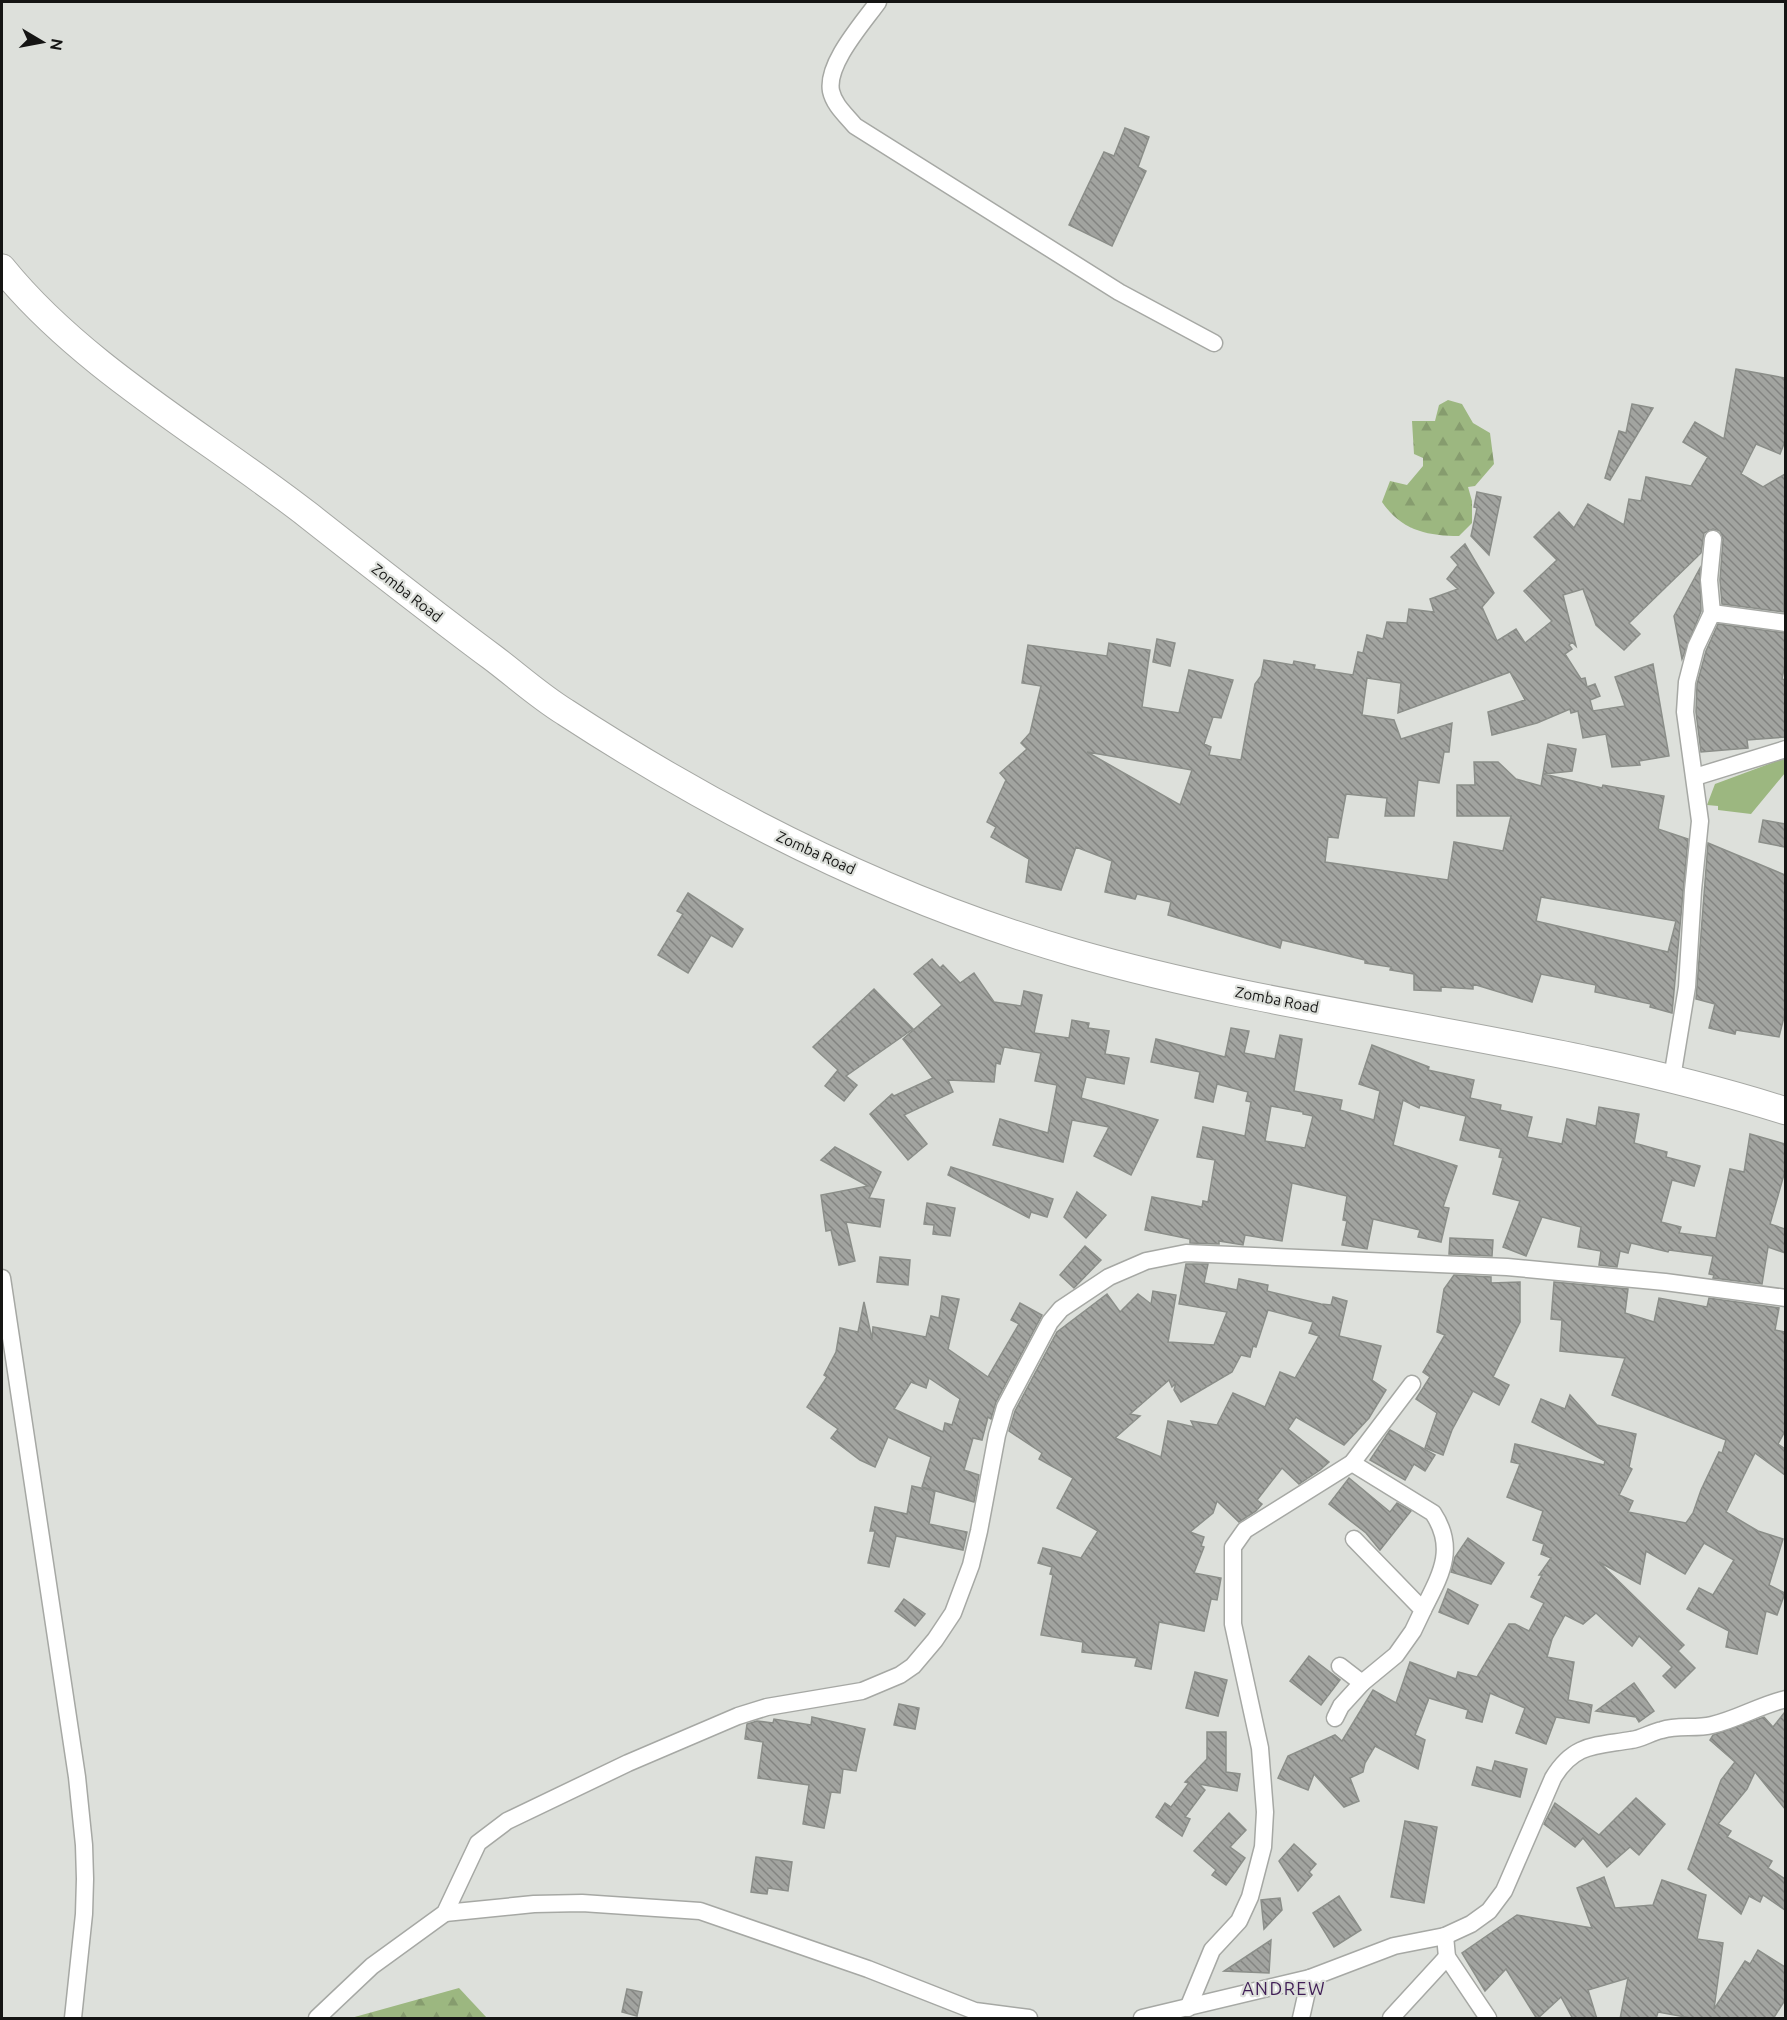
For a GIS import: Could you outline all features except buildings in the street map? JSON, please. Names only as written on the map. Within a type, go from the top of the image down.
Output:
[{"type":"highway","name":"Zomba Road","points":[[2,268],[39,309],[93,356],[302,511],[561,710],[701,797],[781,838],[978,921],[1109,963],[1206,987],[1578,1057],[1672,1078],[1785,1111]]},
{"type":"street","points":[[878,2],[832,68],[831,90],[835,102],[855,126],[1119,292],[1214,343]]},
{"type":"street","points":[[1672,1078],[1682,1034],[1690,955],[1692,890],[1700,821],[1685,712],[1686,682],[1696,647],[1712,613],[1709,580],[1713,539]]},
{"type":"street","points":[[1712,613],[1785,623]]},
{"type":"street","points":[[1695,777],[1785,749]]},
{"type":"street","points":[[317,2019],[372,1966],[445,1913],[478,1843],[507,1821],[628,1763],[738,1716],[767,1707],[862,1691],[900,1675],[913,1666],[945,1627],[961,1591],[979,1531],[997,1435],[1014,1389],[1055,1316],[1083,1293],[1109,1277],[1146,1262],[1186,1253],[1507,1267],[1665,1282],[1785,1298]]},
{"type":"street","points":[[2,1278],[75,1767],[84,1845],[84,1914],[73,2019]]},
{"type":"street","points":[[1188,2008],[1212,1950],[1239,1921],[1250,1897],[1263,1847],[1265,1812],[1260,1748],[1233,1624],[1233,1547],[1245,1530],[1352,1464],[1412,1384]]},
{"type":"street","points":[[1335,1718],[1341,1706],[1362,1683],[1396,1655],[1413,1631],[1445,1563],[1443,1538],[1433,1513],[1352,1464]]},
{"type":"street","points":[[1354,1539],[1423,1610]]},
{"type":"street","points":[[1340,1666],[1362,1683]]},
{"type":"street","points":[[1142,2019],[1310,1978],[1394,1946],[1445,1936],[1480,1917],[1504,1891],[1553,1778],[1560,1766],[1580,1749],[1603,1743],[1632,1740],[1663,1729],[1712,1725],[1761,1705],[1785,1700]]},
{"type":"street","points":[[445,1913],[534,1904],[582,1903],[700,1911],[868,1969],[975,2011],[1002,2017],[1029,2019]]},
{"type":"street","points":[[1445,1936],[1447,1957],[1488,2019]]},
{"type":"street","points":[[1391,2019],[1447,1957]]},
{"type":"street","points":[[1301,2019],[1310,1978]]},
{"type":"green space","points":[[1448,400],[1462,404],[1473,423],[1490,433],[1494,464],[1475,486],[1468,487],[1472,501],[1472,523],[1459,536],[1426,533],[1406,525],[1389,512],[1382,502],[1390,481],[1407,485],[1423,466],[1423,458],[1414,454],[1412,421],[1435,421],[1439,405]]},
{"type":"green space","points":[[1785,758],[1785,773],[1751,814],[1718,810],[1718,806],[1707,805],[1715,784]]},
{"type":"green space","points":[[459,1988],[487,2018],[351,2018]]},
{"type":"district","name":"ANDREW","points":[[1284,1989]]}]
